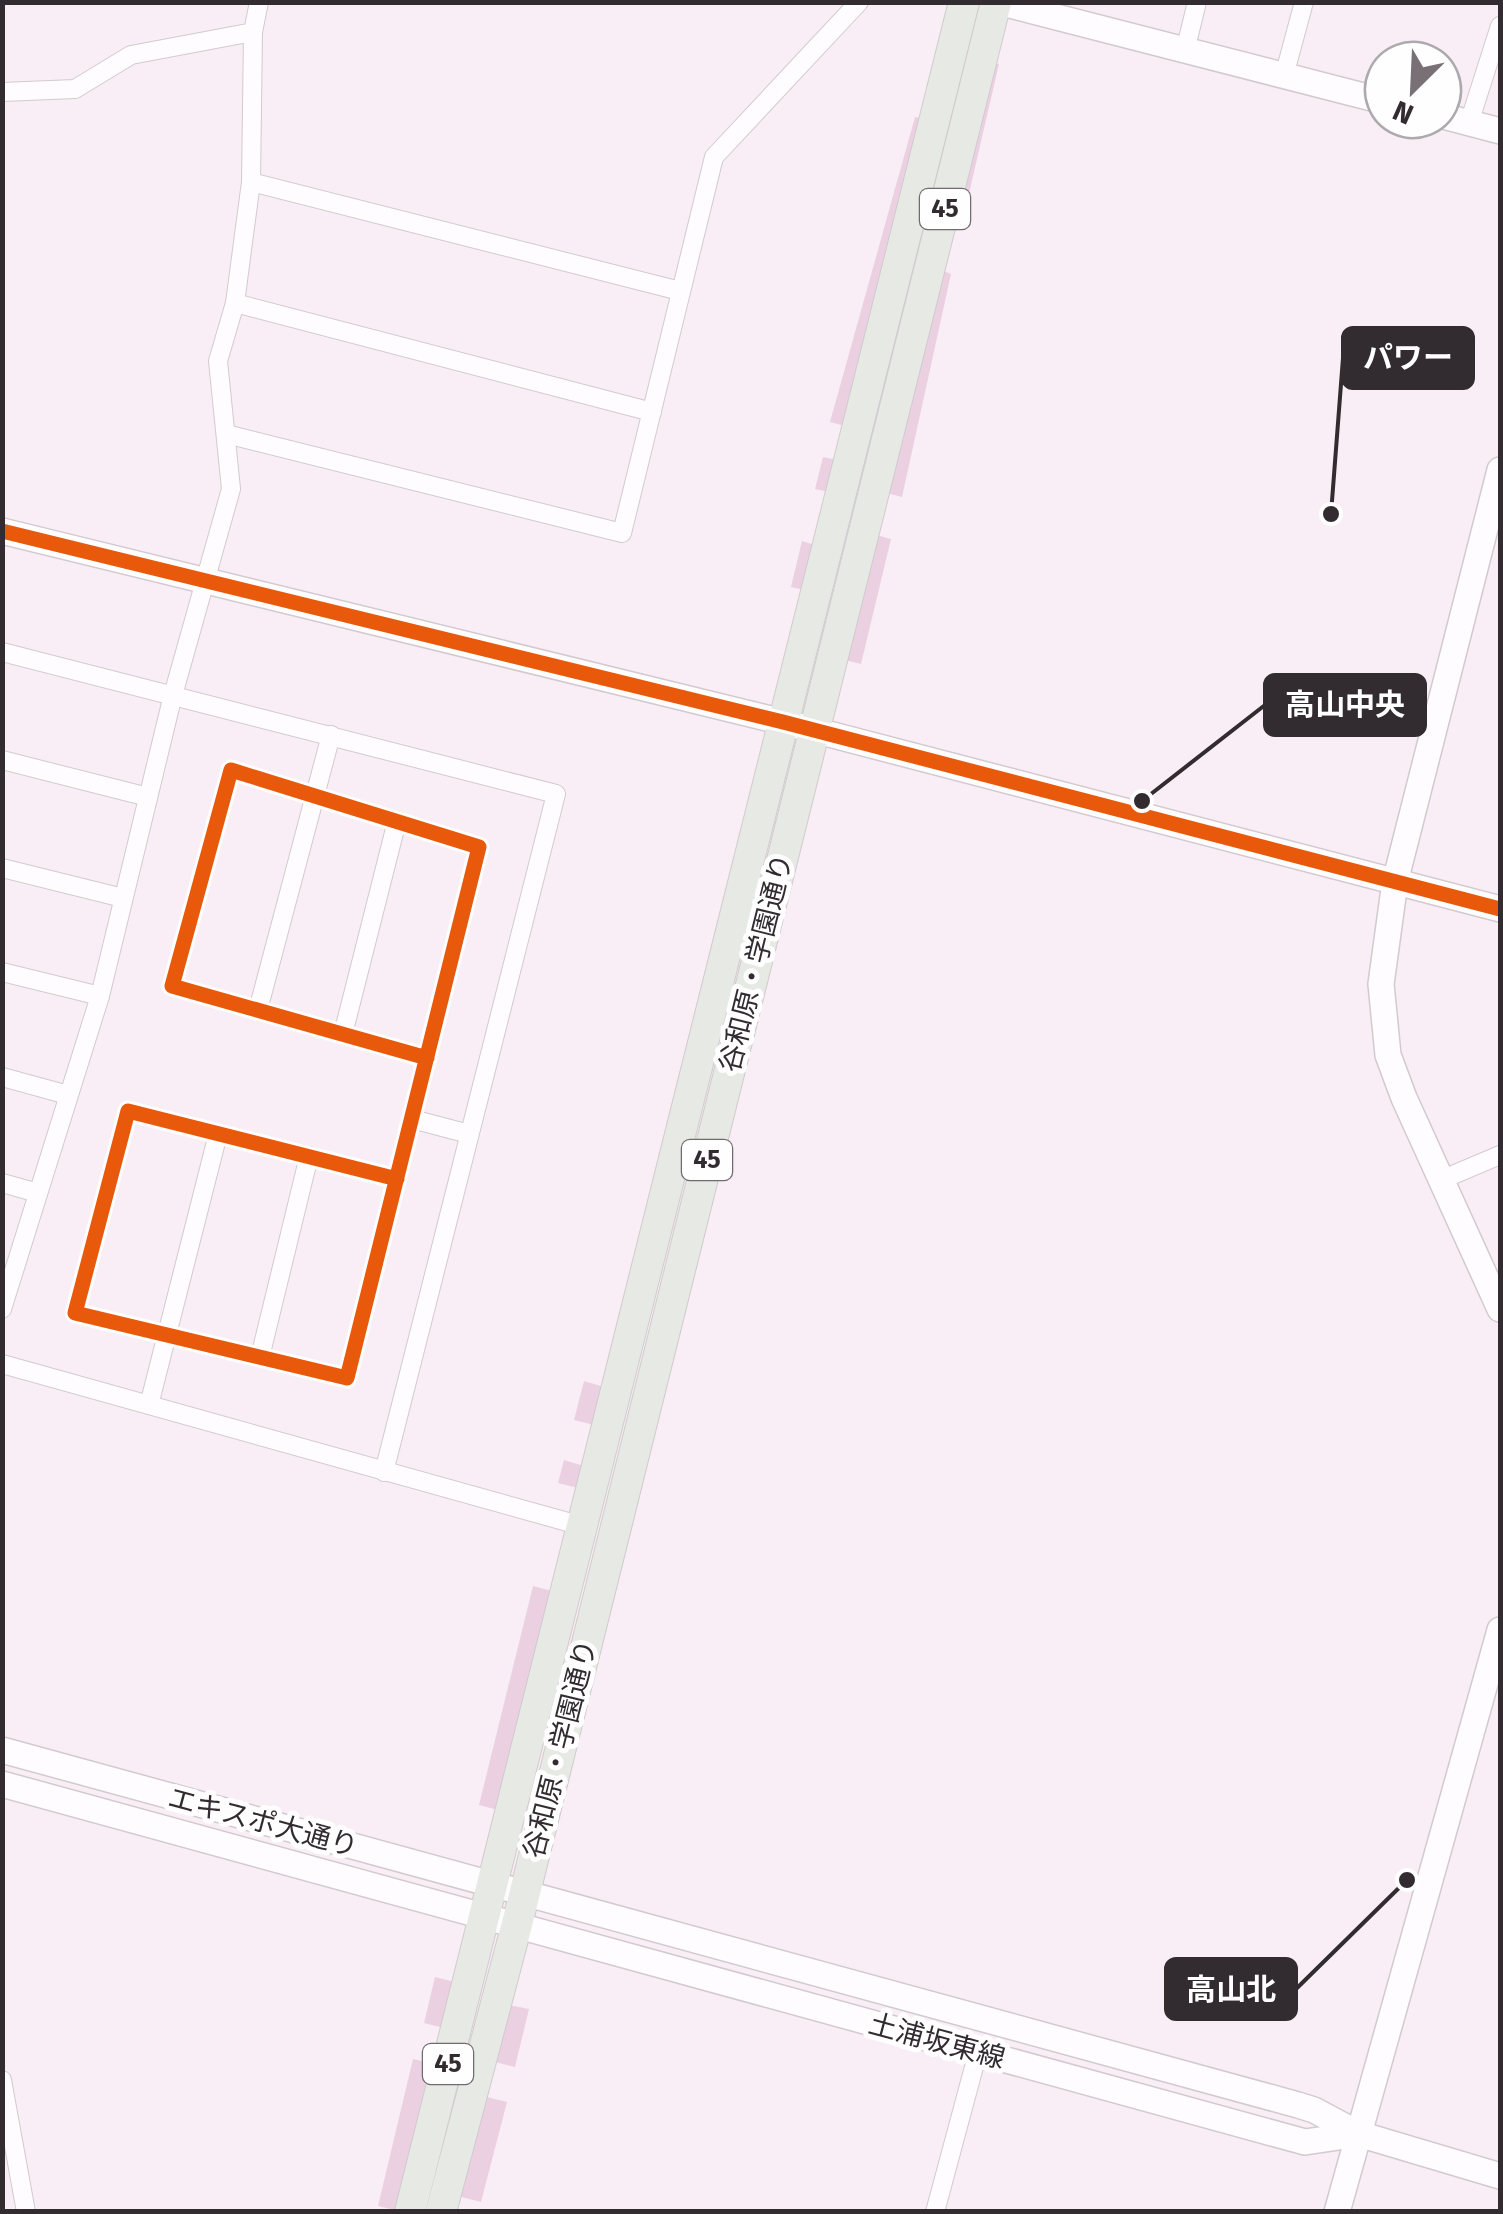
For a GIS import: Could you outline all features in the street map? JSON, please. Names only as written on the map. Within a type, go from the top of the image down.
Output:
[{"type":"main road","name":"谷和原・学園通り","points":[[485,1916],[964,2]]},
{"type":"main road","name":"谷和原・学園通り","points":[[520,1909],[997,2]]},
{"type":"main road","name":"45","points":[[441,2212],[520,1909]]},
{"type":"main road","name":"45","points":[[410,2212],[485,1916]]},
{"type":"street","points":[[2,1309],[100,996],[173,695],[231,488],[218,361],[235,302],[251,182],[252,32],[259,2]]},
{"type":"street","points":[[226,434],[622,532],[714,157],[859,2]]},
{"type":"street","points":[[997,2],[1363,96]]},
{"type":"street","points":[[1185,51],[1196,2]]},
{"type":"street","points":[[1284,76],[1304,2]]},
{"type":"street","points":[[1469,123],[1500,26]]},
{"type":"street","points":[[2,92],[75,89],[131,55],[252,32]]},
{"type":"street","points":[[1463,121],[1500,131]]},
{"type":"street","points":[[251,182],[680,291]]},
{"type":"street","points":[[235,302],[652,412]]},
{"type":"street","points":[[1500,470],[1492,542],[1395,882],[1382,984],[1388,1055],[1500,1309]]},
{"type":"street","points":[[2,530],[783,722],[1500,909]]},
{"type":"street","points":[[2,652],[556,794],[384,1472]]},
{"type":"street","points":[[258,1010],[330,735]]},
{"type":"street","points":[[2,760],[148,796]]},
{"type":"street","points":[[397,1178],[128,1111],[74,1314],[347,1378],[412,1119],[479,847],[232,770],[172,986],[427,1058]]},
{"type":"street","points":[[343,1034],[396,821]]},
{"type":"street","points":[[2,868],[124,898]]},
{"type":"street","points":[[2,972],[100,996]]},
{"type":"street","points":[[2,1077],[68,1095]]},
{"type":"street","points":[[412,1119],[469,1134]]},
{"type":"street","points":[[149,1405],[218,1134]]},
{"type":"street","points":[[1441,1180],[1500,1155]]},
{"type":"street","points":[[260,1357],[309,1156]]},
{"type":"street","points":[[2,1183],[38,1193]]},
{"type":"street","points":[[2,1364],[582,1526]]},
{"type":"street","points":[[1337,2212],[1493,1688],[1500,1630]]},
{"type":"street","name":"エキスポ大通り","points":[[2,1750],[493,1886],[520,1909]]},
{"type":"street","name":"エキスポ大通り","points":[[2,1784],[485,1916],[520,1909]]},
{"type":"street","name":"土浦坂東線","points":[[520,1909],[978,2052],[1304,2142],[1359,2134]]},
{"type":"street","name":"土浦坂東線","points":[[520,1909],[1298,2105],[1359,2134],[1500,2176]]},
{"type":"street","points":[[935,2212],[978,2052]]},
{"type":"street","points":[[3,2090],[26,2212]]},
{"type":"shaded area","points":[[995,63],[999,64],[961,228],[954,226]]},
{"type":"shaded area","points":[[915,117],[922,118],[845,426],[830,422]]},
{"type":"shaded area","points":[[943,271],[951,274],[902,497],[887,493]]},
{"type":"shaded area","points":[[823,457],[837,460],[829,492],[815,489]]},
{"type":"shaded area","points":[[876,535],[891,539],[861,664],[845,660]]},
{"type":"shaded area","points":[[802,541],[815,545],[804,590],[791,587]]},
{"type":"shaded area","points":[[584,1381],[604,1387],[594,1425],[574,1420]]},
{"type":"shaded area","points":[[564,1460],[584,1466],[578,1488],[558,1483]]},
{"type":"shaded area","points":[[533,1586],[552,1591],[498,1810],[479,1805]]},
{"type":"shaded area","points":[[435,1977],[455,1982],[444,2028],[424,2023]]},
{"type":"shaded area","points":[[509,2005],[529,2009],[515,2067],[495,2062]]},
{"type":"shaded area","points":[[413,2059],[434,2064],[399,2211],[378,2206]]},
{"type":"shaded area","points":[[487,2097],[507,2102],[481,2202],[461,2197]]},
{"type":"cycle path","points":[[2,531],[783,722],[1500,909]]},
{"type":"cycle path","points":[[397,1179],[128,1111],[75,1313],[347,1378],[479,847],[231,770],[172,986],[427,1058]]},
{"type":"place","name":"パワー","points":[[1331,514]]},
{"type":"place","name":"高山中央","points":[[1142,801]]},
{"type":"place","name":"高山北","points":[[1407,1880]]}]
